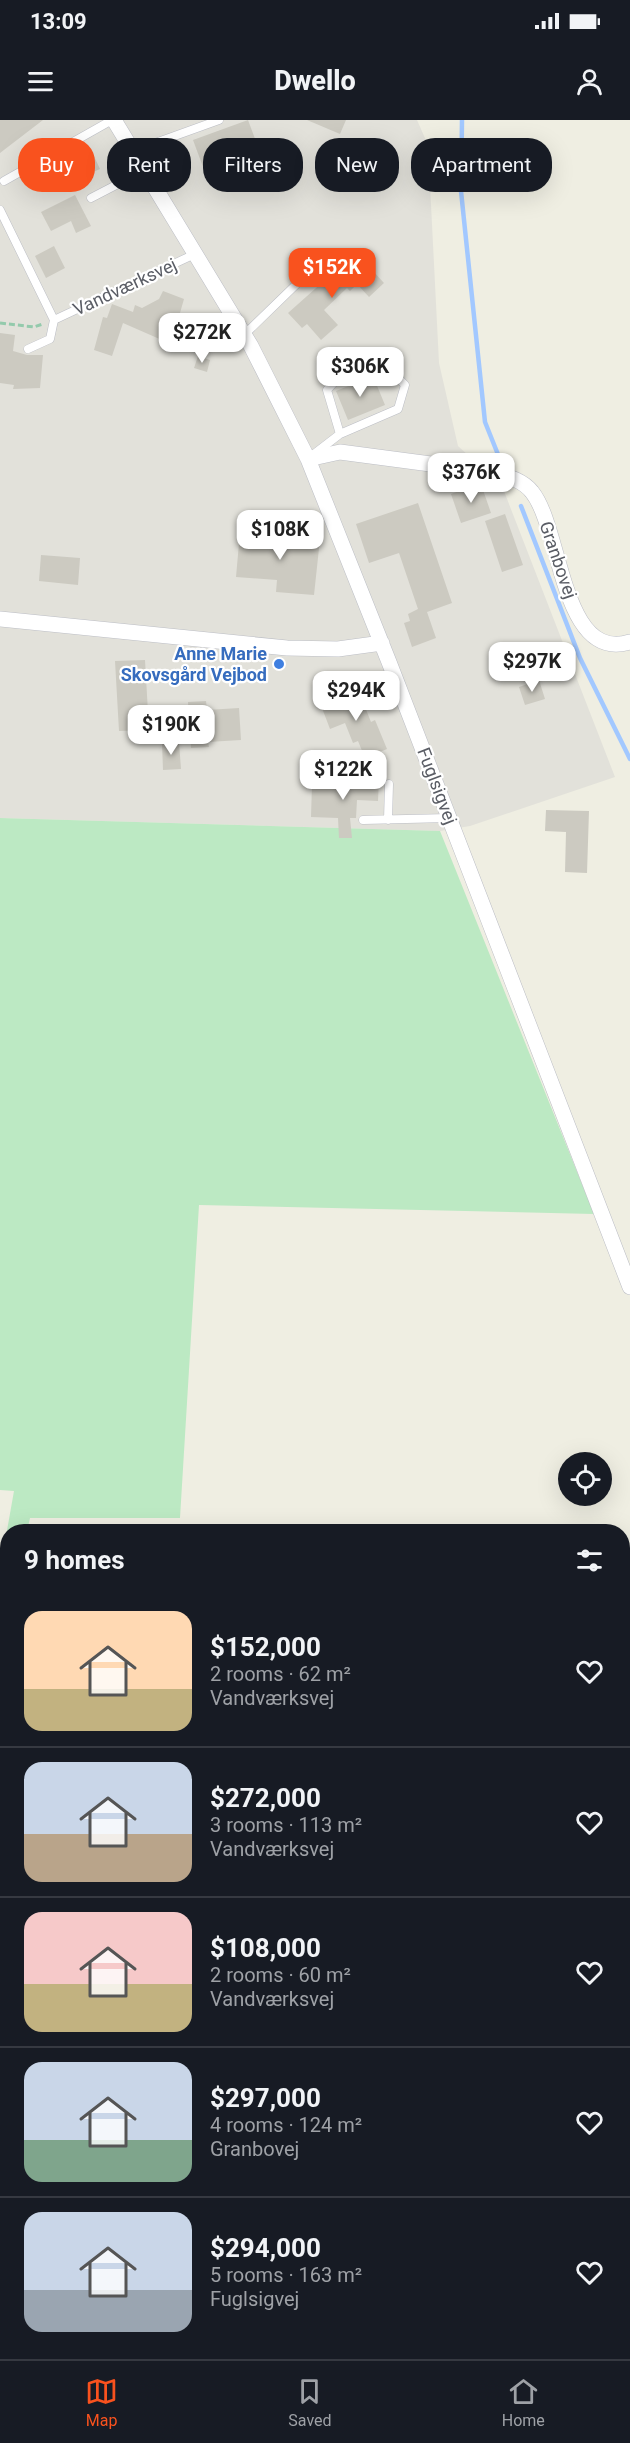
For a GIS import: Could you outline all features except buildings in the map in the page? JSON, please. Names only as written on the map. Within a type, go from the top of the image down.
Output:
[{"type":"street","name":"Vandværksvej","points":[[113,120],[125,138]]},
{"type":"street","name":"Vandværksvej","points":[[159,192],[244,335],[308,459],[382,644]]},
{"type":"street","name":"Granbovej","points":[[308,459],[340,452],[491,472],[515,479],[531,491],[542,511],[579,622],[592,637],[606,644],[630,642]]},
{"type":"street","points":[[0,619],[287,648],[338,649],[382,644]]},
{"type":"street","name":"Fuglsigvej","points":[[382,644],[630,1287]]},
{"type":"lane","name":"Vandværksvej","points":[[4,181],[113,120]]},
{"type":"lane","points":[[169,138],[219,120]]},
{"type":"lane","points":[[91,198],[107,190]]},
{"type":"lane","name":"Vandværksvej","points":[[0,210],[54,320],[50,339],[28,349]]},
{"type":"lane","name":"Vandværksvej","points":[[54,320],[197,253]]},
{"type":"lane","points":[[244,335],[308,273]]},
{"type":"lane","points":[[308,459],[340,434],[398,409],[405,386],[386,365],[342,374],[327,390],[340,434]]},
{"type":"lane","points":[[388,820],[389,784]]},
{"type":"lane","points":[[363,820],[449,818]]},
{"type":"path","points":[[0,323],[34,327],[54,320]]},
{"type":"path","points":[[351,756],[366,761],[378,756],[374,777]]},
{"type":"path","points":[[330,765],[345,776],[381,777],[389,784]]},
{"type":"shaded area","points":[[0,120],[417,120],[425,138],[411,138],[411,192],[430,192],[439,363],[458,446],[502,486],[615,777],[470,826],[440,831],[0,818]]},
{"type":"green space","points":[[0,818],[440,831],[594,1214],[199,1205],[180,1518],[30,1518],[29,1524],[8,1524],[14,1491],[0,1490]]},
{"type":"waterway","points":[[462,120],[461,191],[485,422],[501,462]]},
{"type":"waterway","points":[[521,506],[580,658],[630,759]]},
{"type":"place","name":"Anne Marie Skovsgård Vejbod","points":[[279,664]]}]
